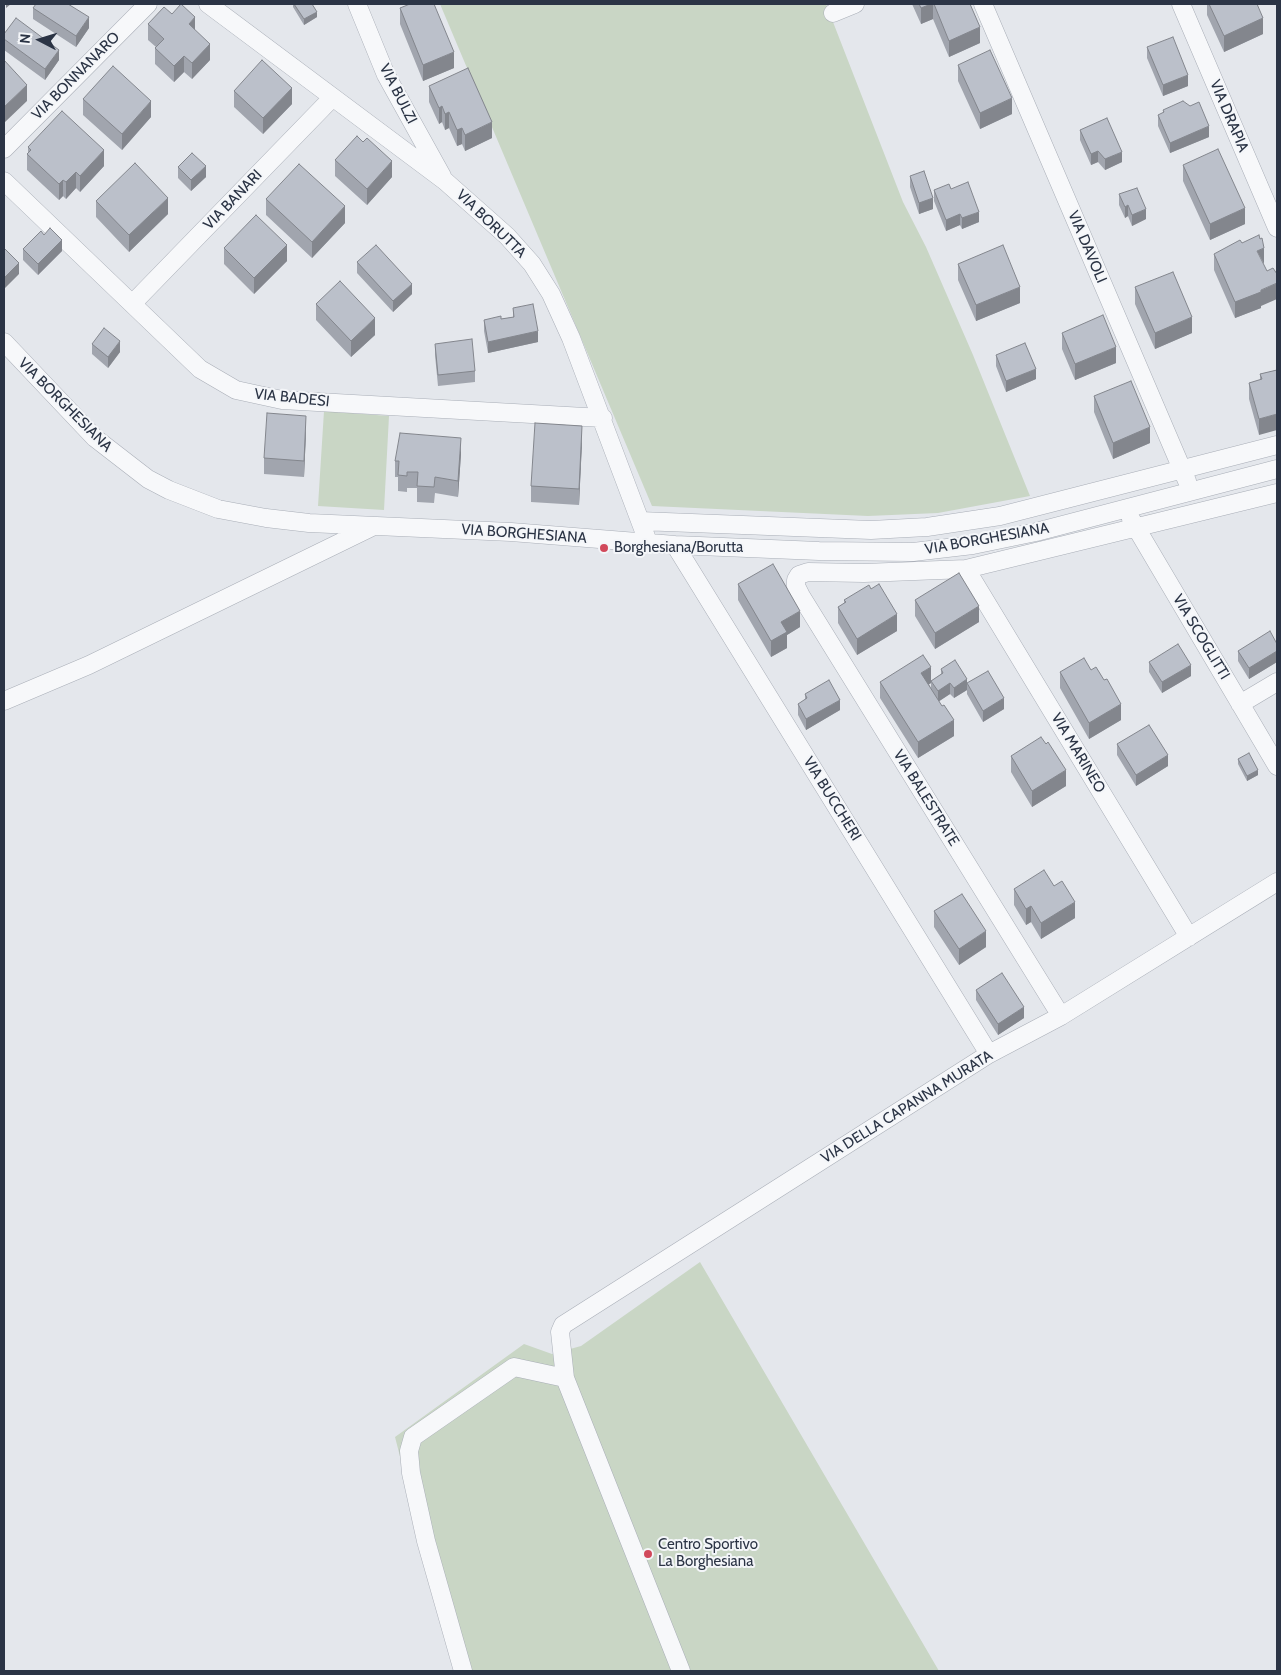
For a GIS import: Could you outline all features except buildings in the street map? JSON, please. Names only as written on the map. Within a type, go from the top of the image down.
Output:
[{"type":"street","name":"VIA BONNANARO","points":[[4,149],[148,4]]},
{"type":"street","name":"VIA BORUTTA","points":[[208,4],[445,181],[507,236],[539,273],[565,323],[648,542]]},
{"type":"street","name":"VIA BULZI","points":[[357,4],[386,75],[445,181]]},
{"type":"street","points":[[833,13],[855,4]]},
{"type":"street","name":"VIA DAVOLI","points":[[983,4],[1192,491]]},
{"type":"street","name":"VIA DRAPIA","points":[[1181,4],[1277,228]]},
{"type":"street","name":"VIA BANARI","points":[[133,303],[332,98]]},
{"type":"street","name":"VIA BADESI","points":[[4,181],[200,369],[229,387],[254,396],[282,400],[602,418]]},
{"type":"street","name":"VIA BORGHESIANA","points":[[4,342],[95,438],[126,464],[158,485],[208,506],[239,513],[309,523],[819,552],[908,552],[953,548],[1006,539],[1277,469]]},
{"type":"street","name":"VIA BORGHESIANA","points":[[640,521],[871,530],[927,527],[1000,516],[1183,471],[1277,445]]},
{"type":"street","name":"VIA BORGHESIANA","points":[[796,580],[799,575],[808,572],[874,573],[966,569],[1136,529],[1277,492]]},
{"type":"street","name":"VIA SCOGLITTI","points":[[1124,508],[1277,766]]},
{"type":"street","points":[[1000,516],[1006,539]]},
{"type":"street","points":[[4,701],[89,665],[374,526]]},
{"type":"street","name":"VIA BUCCHERI","points":[[675,544],[989,1054]]},
{"type":"street","name":"VIA MARINEO","points":[[966,569],[1189,937]]},
{"type":"street","name":"VIA BALESTRATE","points":[[796,580],[796,586],[801,596],[1061,1016]]},
{"type":"street","points":[[1240,704],[1277,682]]},
{"type":"street","name":"VIA DELLA CAPANNA MURATA","points":[[565,1378],[560,1332],[564,1325],[989,1054],[1061,1016],[1277,882]]},
{"type":"street","points":[[463,1671],[426,1541],[411,1473],[409,1451],[413,1437],[514,1367],[565,1378],[681,1671]]},
{"type":"green space","points":[[440,4],[826,4],[903,202],[926,247],[973,355],[1030,496],[938,513],[868,516],[652,506]]},
{"type":"green space","points":[[324,411],[389,416],[384,510],[318,506]]},
{"type":"green space","name":"Centro Sportivo La Borghesiana","points":[[700,1262],[939,1671],[455,1671],[395,1437],[524,1344],[552,1354],[581,1346]]},
{"type":"place","name":"Borghesiana/Borutta","points":[[604,548]]},
{"type":"place","name":"Centro Sportivo La Borghesiana","points":[[648,1554]]}]
